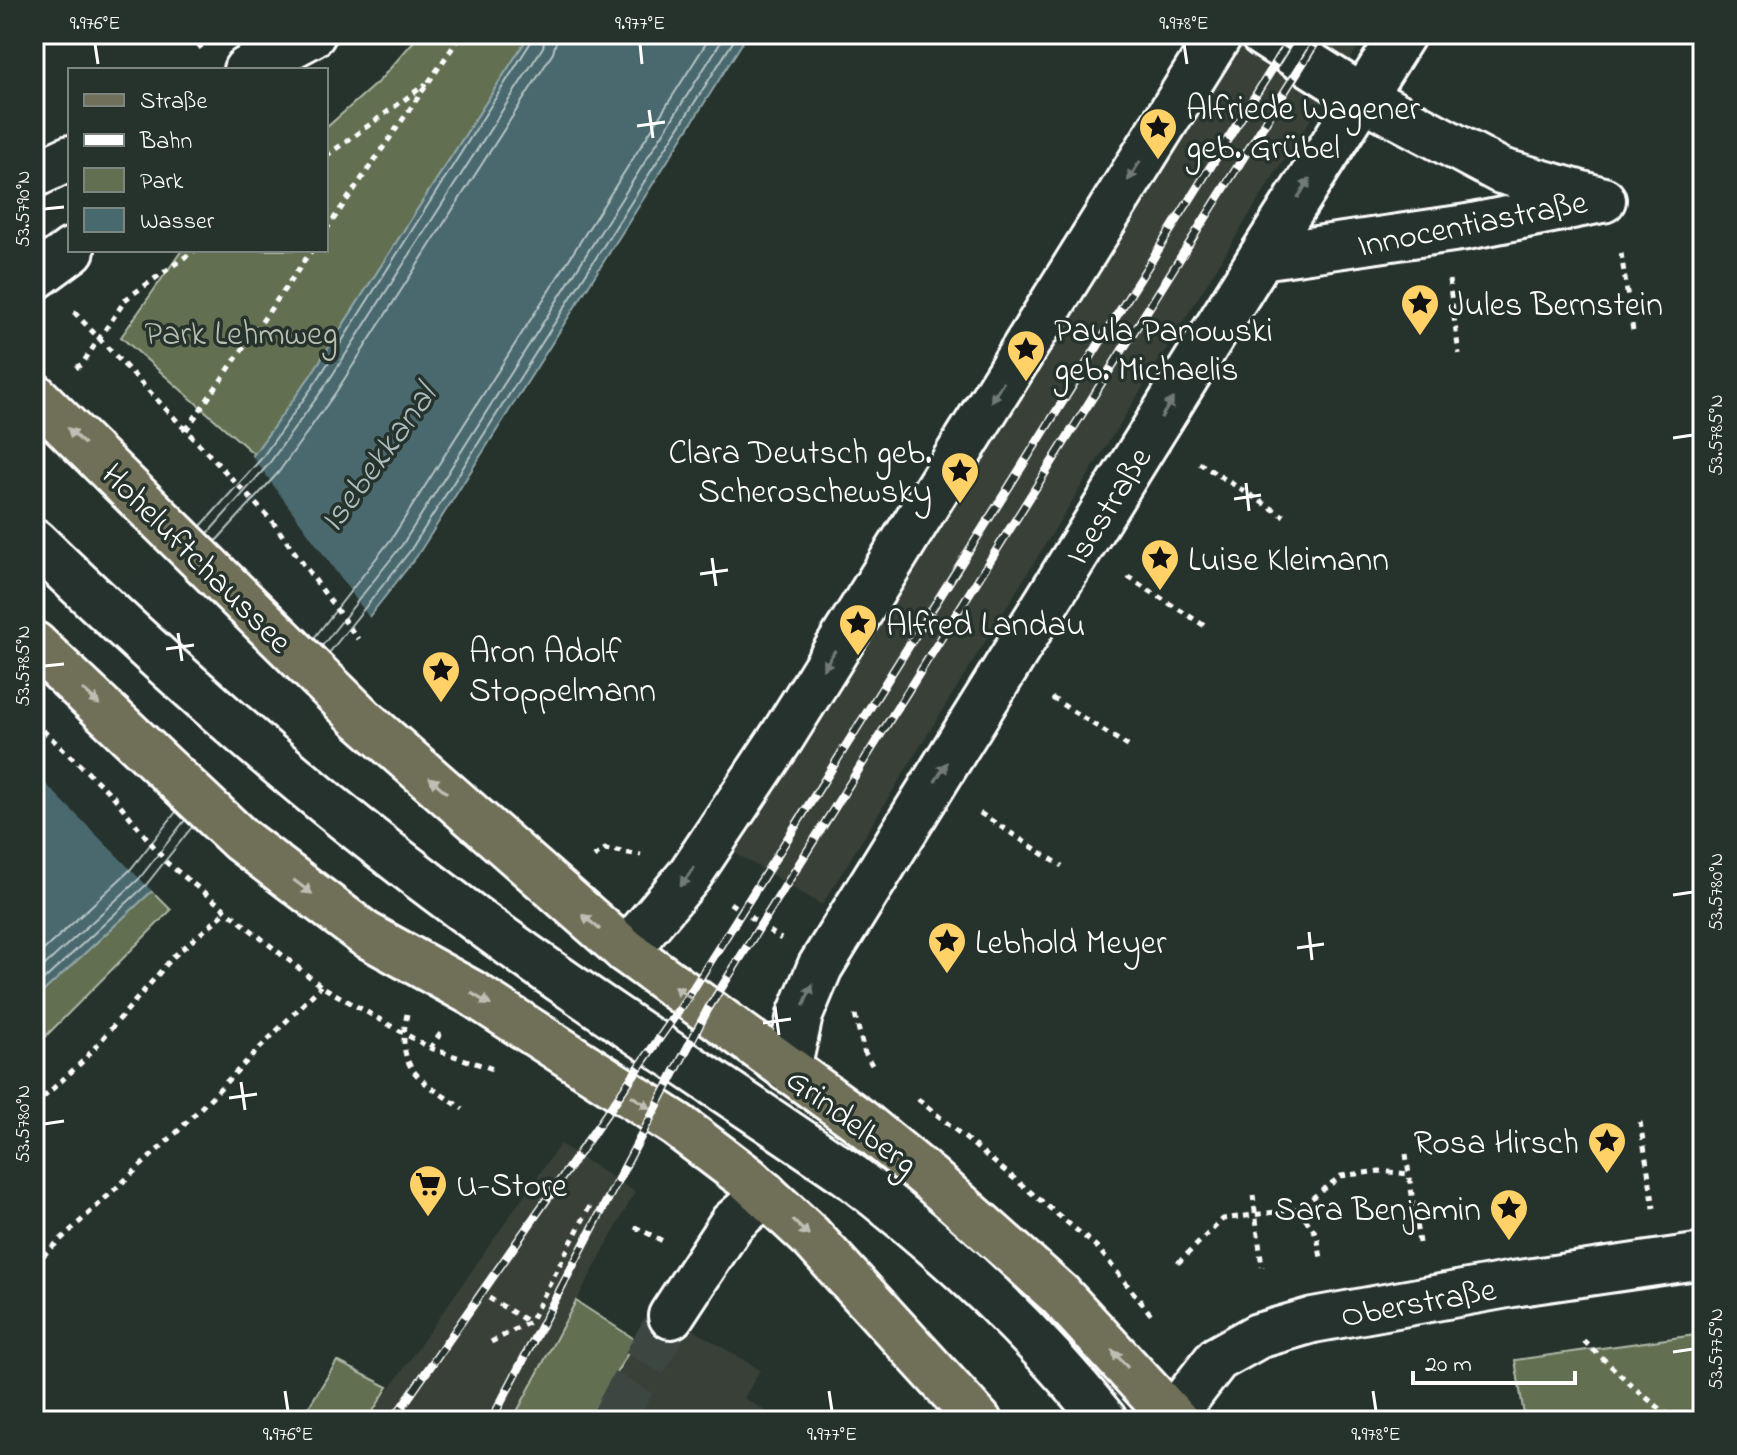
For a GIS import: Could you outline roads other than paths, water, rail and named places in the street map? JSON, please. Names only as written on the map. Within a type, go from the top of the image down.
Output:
[{"type":"main road","name":"Hoheluftchaussee","points":[[34,395],[362,719]]},
{"type":"main road","points":[[34,644],[241,840],[365,934],[472,993],[677,1125],[765,1194],[811,1237],[979,1421]]},
{"type":"main road","name":"Grindelberg","points":[[362,719],[626,951],[860,1121],[928,1177],[1060,1295],[1172,1420]]},
{"type":"street","points":[[250,68],[315,34]]},
{"type":"street","points":[[283,68],[315,34]]},
{"type":"street","points":[[626,951],[689,876],[782,737],[1220,34]]},
{"type":"street","name":"Innocentiastraße","points":[[1261,257],[1467,227],[1603,200],[1501,171],[1362,97],[1262,34]]},
{"type":"street","name":"Isestraße","points":[[788,1070],[800,1015],[820,967],[1403,34]]},
{"type":"street","points":[[34,175],[68,159]]},
{"type":"street","points":[[34,278],[69,252]]},
{"type":"street","points":[[34,541],[79,585],[301,780],[408,869],[512,945],[851,1176],[903,1216],[941,1248],[1048,1355],[1105,1421]]},
{"type":"street","points":[[671,1316],[732,1223],[765,1194]]},
{"type":"street","name":"Oberstraße","points":[[1172,1420],[1217,1359],[1258,1336],[1313,1320],[1513,1284],[1703,1256]]},
{"type":"water","name":"Isebekkanal","points":[[530,34],[748,34],[417,556],[152,891],[34,1000],[34,699],[254,454],[311,375]]},
{"type":"tunnel","points":[[612,1421],[671,1316]]},
{"type":"railway","points":[[392,1421],[686,1000],[1294,34]]},
{"type":"railway","points":[[491,1421],[708,1009],[1321,34]]},
{"type":"place","name":"Alfriede Wagener geb. Grübel","points":[[1158,161]]},
{"type":"place","name":"Jules Bernstein","points":[[1420,337]]},
{"type":"place","name":"Paula Panowski geb. Michaelis","points":[[1026,383]]},
{"type":"place","name":"Clara Deutsch geb. Scheroschewsky","points":[[960,505]]},
{"type":"place","name":"Luise Kleimann","points":[[1160,592]]},
{"type":"place","name":"Alfred Landau","points":[[858,657]]},
{"type":"place","name":"Aron Adolf Stoppelmann","points":[[441,704]]},
{"type":"place","name":"Lebhold Meyer","points":[[947,975]]},
{"type":"place","name":"Rosa Hirsch","points":[[1607,1175]]},
{"type":"place","name":"U-Store","points":[[428,1218]]},
{"type":"place","name":"Sara Benjamin","points":[[1509,1242]]},
{"type":"park label","name":"Park Lehmweg","points":[[241,332]]}]
